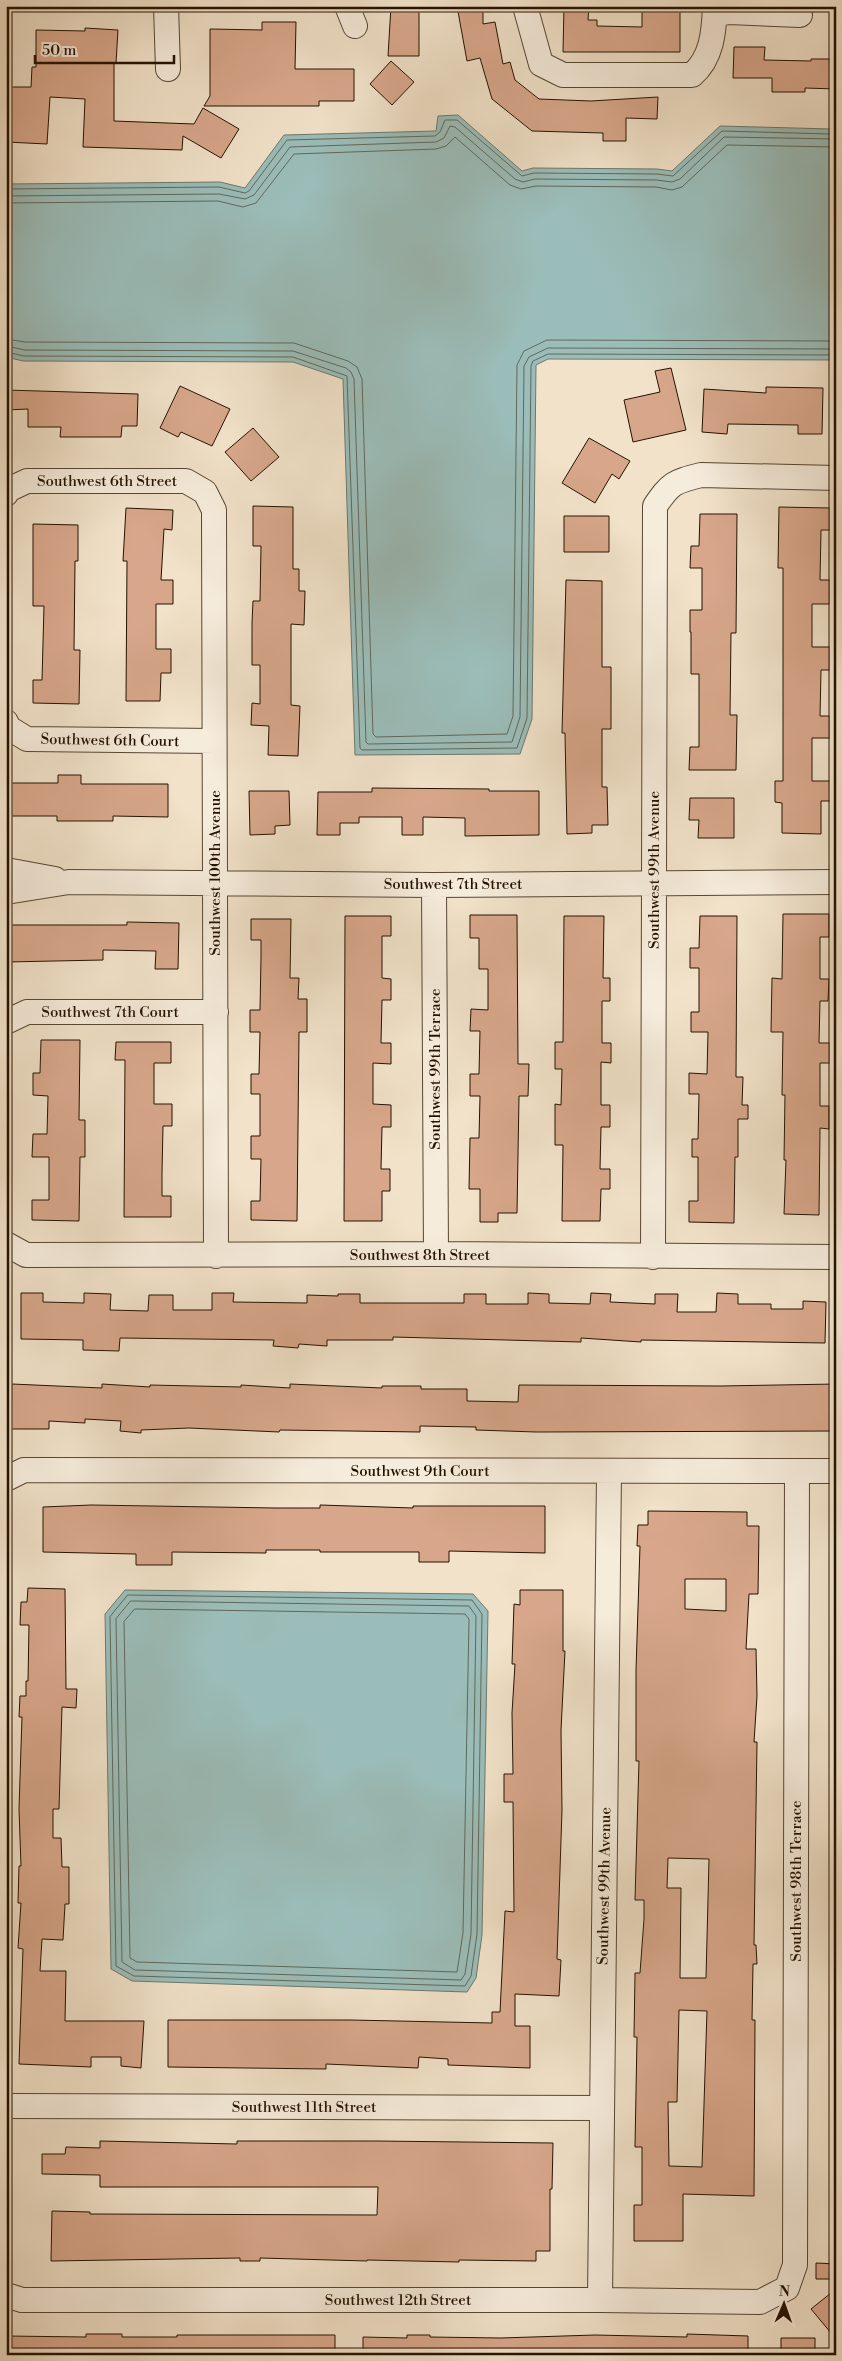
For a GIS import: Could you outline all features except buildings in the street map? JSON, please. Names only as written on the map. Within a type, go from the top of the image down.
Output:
[{"type":"street","points":[[166,6],[168,69]]},
{"type":"street","points":[[525,6],[541,64],[563,75],[692,75],[700,68],[710,53],[715,10],[800,15]]},
{"type":"street","name":"Southwest 99th Avenue","points":[[653,1257],[656,506],[669,486],[680,480],[700,476],[836,478]]},
{"type":"street","name":"Southwest 6th Street","points":[[7,492],[27,481],[186,481],[205,492]]},
{"type":"street","name":"Southwest 100th Avenue","points":[[205,492],[214,510],[216,1256]]},
{"type":"street","name":"Southwest 6th Court","points":[[8,725],[27,739],[214,741]]},
{"type":"street","name":"Southwest 7th Street","points":[[6,870],[69,882]]},
{"type":"street","name":"Southwest 7th Street","points":[[6,892],[69,882],[434,885],[836,882]]},
{"type":"street","name":"Southwest 99th Terrace","points":[[434,885],[436,1254]]},
{"type":"street","name":"Southwest 7th Court","points":[[6,1022],[27,1012],[216,1012]]},
{"type":"street","name":"Southwest 8th Street","points":[[6,1244],[26,1255],[436,1254],[836,1257]]},
{"type":"street","name":"Southwest 9th Court","points":[[6,1479],[24,1470],[836,1471]]},
{"type":"street","name":"Southwest 99th Avenue","points":[[600,2300],[609,1472]]},
{"type":"street","name":"Southwest 98th Terrace","points":[[786,2288],[795,2265],[797,1472]]},
{"type":"street","name":"Southwest 11th Street","points":[[6,2106],[601,2108]]},
{"type":"street","name":"Southwest 12th Street","points":[[6,2295],[22,2300],[600,2300],[760,2302],[786,2288]]},
{"type":"water","points":[[458,115],[522,171],[533,168],[657,169],[672,171],[720,126],[831,129],[836,126],[836,360],[548,359],[536,365],[532,719],[520,754],[355,755],[343,379],[293,362],[23,361],[6,357],[6,184],[220,182],[245,188],[284,135],[436,131],[438,116]]},
{"type":"water","points":[[125,1590],[473,1594],[488,1611],[482,1935],[476,1978],[467,1992],[132,1981],[111,1969],[105,1614]]}]
